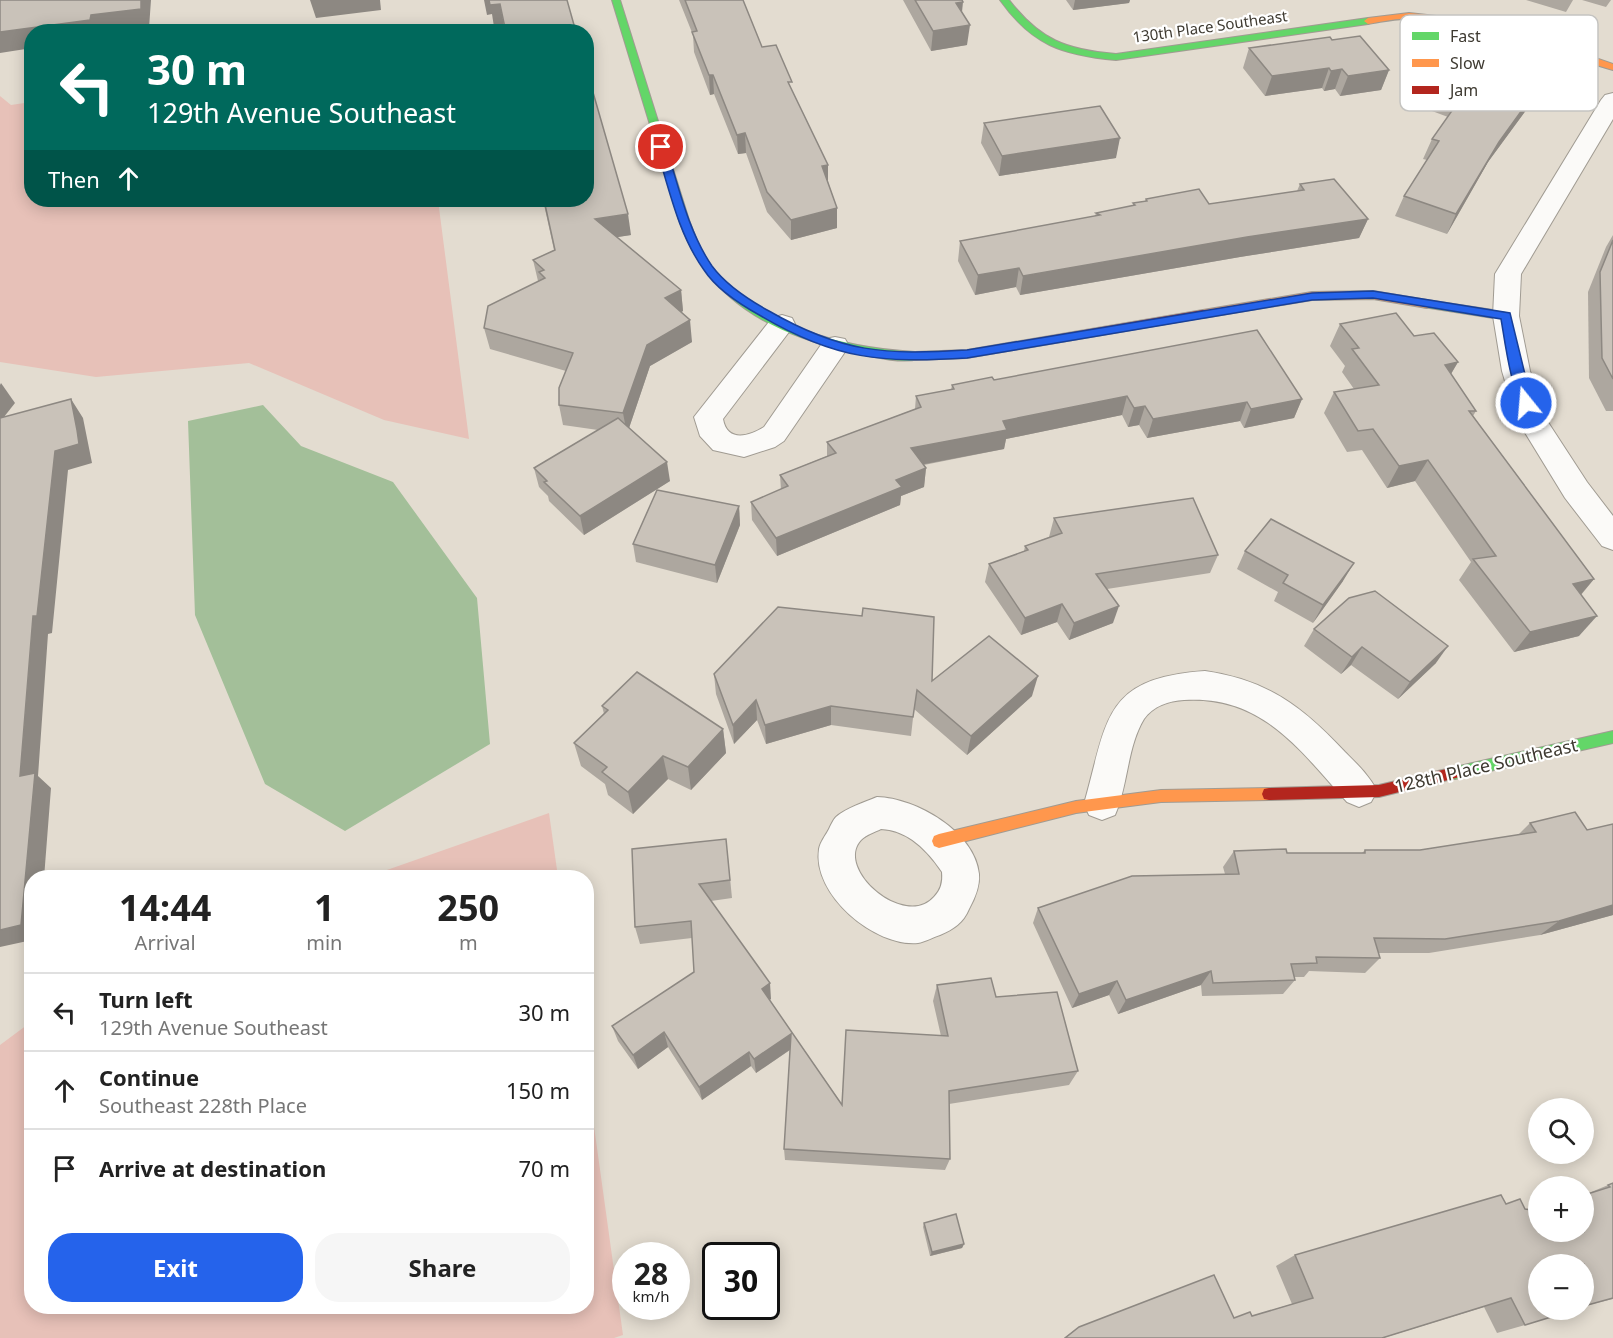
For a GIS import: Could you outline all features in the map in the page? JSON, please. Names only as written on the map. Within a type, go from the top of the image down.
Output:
[{"type":"street","points":[[616,0],[687,231],[709,270],[743,301],[792,329],[835,346],[876,355],[920,357],[967,354],[1312,296],[1373,295],[1506,316]]},
{"type":"street","name":"130th Place Southeast","points":[[1004,0],[1019,24],[1037,39],[1072,52],[1116,57],[1400,17]]},
{"type":"street","name":"130th Place Southeast","points":[[1598,62],[1613,67]]},
{"type":"street","points":[[1613,100],[1508,274],[1506,316],[1516,371],[1530,418],[1576,490],[1613,538]]},
{"type":"street","points":[[792,329],[708,417],[708,427],[713,436],[737,447],[764,442],[774,434],[835,346]]},
{"type":"street","points":[[1102,804],[1129,714],[1141,699],[1167,688],[1194,684],[1223,685],[1264,700],[1291,718],[1359,791]]},
{"type":"street","name":"128th Place Southeast","points":[[939,841],[1076,807],[1161,796],[1379,791],[1613,737]]},
{"type":"shaded area","points":[[0,96],[11,105],[24,103],[24,207],[439,207],[469,439],[384,420],[249,363],[96,377],[0,362]]},
{"type":"shaded area","points":[[263,405],[301,446],[393,482],[477,598],[490,744],[345,831],[265,784],[195,615],[188,421]]},
{"type":"shaded area","points":[[549,813],[557,870],[387,870]]},
{"type":"shaded area","points":[[24,1027],[24,1314],[594,1314],[594,1126],[612,1256],[612,1320],[621,1320],[623,1335],[614,1338],[0,1338],[0,1045]]},
{"type":"building","points":[[0,0],[141,0],[141,9],[91,15],[90,20],[60,24],[24,24],[24,29],[0,32]]},
{"type":"building","points":[[489,0],[567,0],[574,24],[504,24],[500,4],[490,5]]},
{"type":"building","points":[[685,0],[743,0],[762,47],[776,45],[792,82],[788,82],[828,165],[822,166],[837,208],[791,220],[767,192],[745,133],[737,135],[713,75],[709,75],[692,32],[697,31]]},
{"type":"building","points":[[915,0],[962,0],[963,2],[956,3],[970,25],[933,31]]},
{"type":"building","points":[[1360,36],[1389,70],[1348,76],[1342,69],[1331,71],[1329,68],[1272,76],[1249,48],[1330,37],[1332,40]]},
{"type":"building","points":[[594,96],[628,214],[595,219],[681,290],[665,298],[690,320],[647,345],[623,413],[559,405],[559,388],[573,353],[484,328],[488,306],[545,278],[539,272],[544,270],[533,260],[555,250],[546,207],[594,207]]},
{"type":"building","points":[[1100,106],[1120,138],[1002,156],[984,123]]},
{"type":"building","points":[[1452,111],[1521,111],[1499,142],[1456,214],[1404,196],[1439,141],[1432,139]]},
{"type":"building","points":[[1334,179],[1368,219],[1247,237],[1023,276],[1019,268],[978,275],[960,241],[1100,215],[1096,213],[1135,205],[1133,203],[1147,201],[1146,199],[1199,189],[1209,204],[1304,190],[1300,184]]},
{"type":"building","points":[[1613,240],[1613,379],[1602,358],[1600,272]]},
{"type":"building","points":[[1396,313],[1414,336],[1434,333],[1458,362],[1445,365],[1476,411],[1469,411],[1594,579],[1573,584],[1597,616],[1530,632],[1473,559],[1496,556],[1428,460],[1399,466],[1373,429],[1358,431],[1334,392],[1379,385],[1352,349],[1359,348],[1340,324]]},
{"type":"building","points":[[1257,330],[1302,399],[1251,409],[1247,402],[1153,419],[1145,406],[1134,408],[1127,396],[1003,421],[1007,430],[911,448],[926,468],[896,480],[902,487],[776,538],[751,502],[788,486],[780,475],[836,453],[827,442],[921,407],[916,396],[954,389],[952,385],[992,377],[994,380]]},
{"type":"building","points":[[71,399],[79,444],[55,451],[37,616],[33,616],[20,776],[35,773],[26,870],[24,870],[21,925],[0,930],[0,418]]},
{"type":"building","points":[[618,418],[667,462],[580,516],[544,482],[547,481],[534,468]]},
{"type":"building","points":[[657,490],[739,506],[715,565],[633,544]]},
{"type":"building","points":[[1193,498],[1218,555],[1096,574],[1119,606],[1074,623],[1062,604],[1025,618],[989,564],[1028,550],[1025,546],[1062,533],[1054,518]]},
{"type":"building","points":[[1271,519],[1354,563],[1323,605],[1283,583],[1288,575],[1245,551]]},
{"type":"building","points":[[1375,591],[1448,646],[1410,682],[1362,647],[1352,657],[1314,629],[1349,598]]},
{"type":"building","points":[[778,607],[862,616],[863,608],[934,617],[932,681],[989,636],[1038,676],[971,736],[917,690],[913,717],[831,706],[765,725],[756,700],[733,725],[714,674]]},
{"type":"building","points":[[637,672],[723,729],[688,767],[663,756],[628,792],[602,772],[607,767],[574,743],[608,710],[602,706]]},
{"type":"building","points":[[1575,812],[1587,830],[1613,824],[1613,905],[1559,921],[1445,939],[1374,938],[1380,958],[1316,957],[1317,963],[1291,964],[1295,980],[1213,983],[1211,971],[1126,1000],[1117,981],[1079,994],[1038,908],[1132,876],[1239,874],[1234,851],[1286,849],[1287,853],[1365,853],[1365,850],[1420,850],[1536,832],[1530,823]]},
{"type":"building","points":[[726,839],[730,880],[699,884],[770,983],[762,989],[842,1105],[846,1030],[948,1036],[937,985],[991,978],[996,997],[1057,992],[1078,1071],[949,1091],[950,1159],[784,1149],[791,1034],[754,1059],[749,1052],[699,1087],[664,1032],[633,1055],[612,1026],[694,972],[691,921],[635,927],[632,849]]},
{"type":"building","points":[[1613,1183],[1613,1298],[1594,1303],[1594,1254],[1528,1254],[1528,1320],[1541,1320],[1525,1325],[1511,1298],[1382,1338],[1065,1338],[1079,1327],[1214,1275],[1234,1318],[1250,1312],[1252,1316],[1313,1298],[1295,1255],[1501,1195],[1506,1204],[1520,1199],[1525,1209],[1528,1209],[1528,1242],[1594,1242],[1594,1192],[1610,1187],[1608,1185]]},
{"type":"building","points":[[956,1214],[964,1244],[932,1252],[924,1223]]},
{"type":"traffic: fast","points":[[616,0],[684,220],[694,245],[708,269],[727,289],[749,306],[802,334],[859,350],[915,356]]},
{"type":"traffic: fast","points":[[1004,0],[1027,27],[1052,44],[1080,53],[1116,57],[1368,21]]},
{"type":"traffic: fast","points":[[1427,304],[1506,316]]},
{"type":"traffic: fast","points":[[1455,773],[1613,737]]},
{"type":"traffic: slow","points":[[1368,21],[1400,17]]},
{"type":"traffic: slow","points":[[1598,62],[1613,67]]},
{"type":"traffic: slow","points":[[1203,314],[1312,296],[1373,295],[1427,304]]},
{"type":"traffic: slow","points":[[939,841],[1076,807],[1161,796],[1269,794]]},
{"type":"traffic: jam","points":[[915,356],[967,354],[1203,314]]},
{"type":"traffic: jam","points":[[1269,794],[1379,791],[1455,773]]},
{"type":"route","points":[[661,147],[687,231],[709,270],[743,301],[801,334],[840,348],[876,355],[920,357],[967,354],[1312,296],[1373,295],[1506,316],[1516,371],[1526,403]]}]
